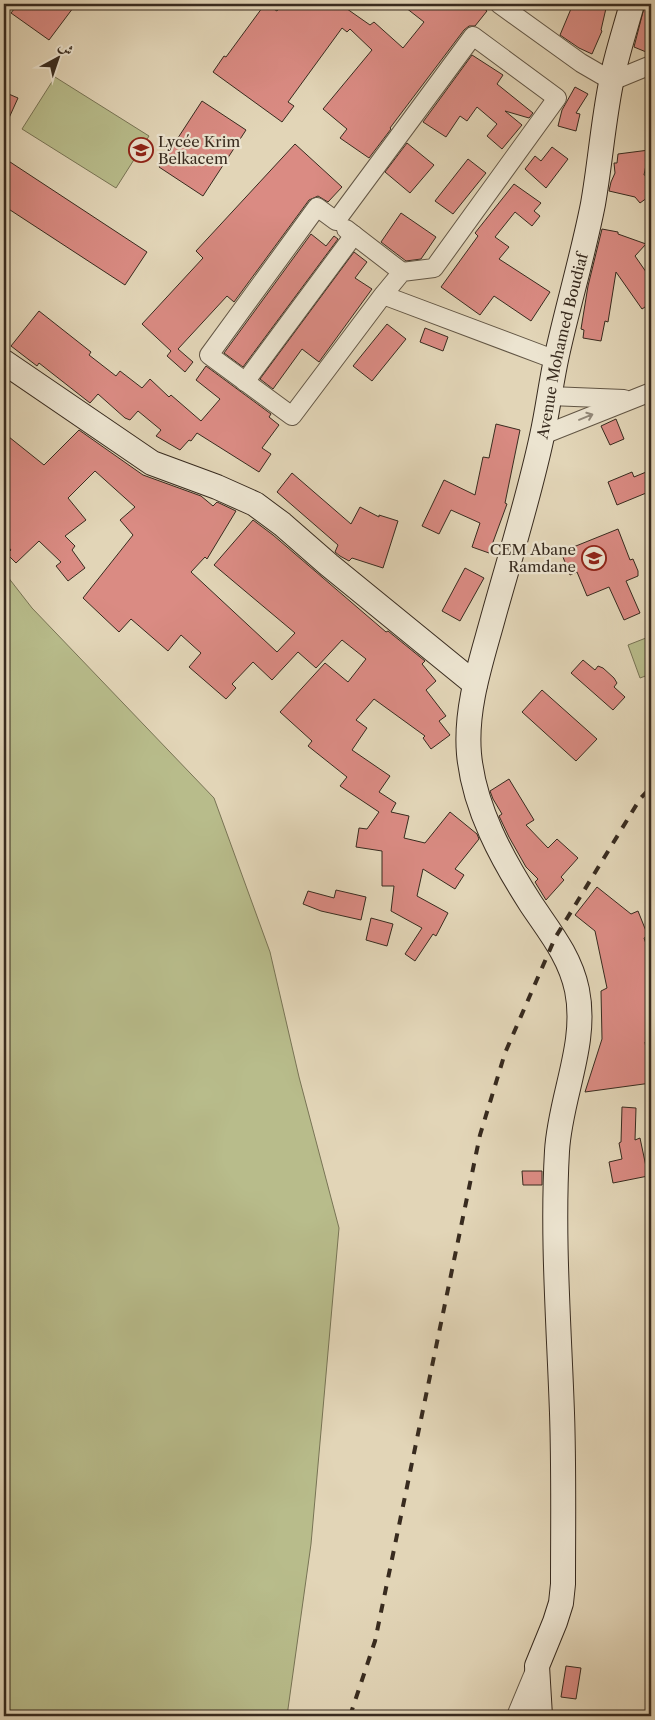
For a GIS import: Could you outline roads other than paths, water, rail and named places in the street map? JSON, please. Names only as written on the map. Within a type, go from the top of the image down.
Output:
[{"type":"street","points":[[499,4],[581,63],[612,81],[651,64]]},
{"type":"street","name":"Avenue Mohamed Boudiaf","points":[[537,1666],[555,1622],[563,1584],[562,1415],[556,1272],[557,1146],[578,1039],[580,1018],[578,993],[573,974],[565,956],[504,860],[489,828],[476,788],[469,753],[470,720],[475,684],[543,435],[556,360],[592,205],[612,81],[632,4]]},
{"type":"street","points":[[336,221],[473,36],[557,98],[434,268],[402,272],[292,416],[209,355],[317,207],[402,272]]},
{"type":"street","points":[[245,382],[354,235]]},
{"type":"street","points":[[383,295],[556,360]]},
{"type":"street","points":[[4,362],[152,463],[217,487],[255,504],[282,524],[329,565],[475,684]]},
{"type":"street","points":[[543,435],[651,392]]},
{"type":"street","points":[[550,396],[630,400]]},
{"type":"street","points":[[516,1716],[537,1666]]},
{"type":"street","points":[[537,1666],[540,1716]]},
{"type":"railway","points":[[350,1716],[375,1641],[480,1135],[505,1053],[555,938],[640,799],[651,787]]},
{"type":"place","name":"Lycée Krim Belkacem","points":[[141,150]]},
{"type":"place","name":"CEM Abane Ramdane","points":[[594,558]]}]
